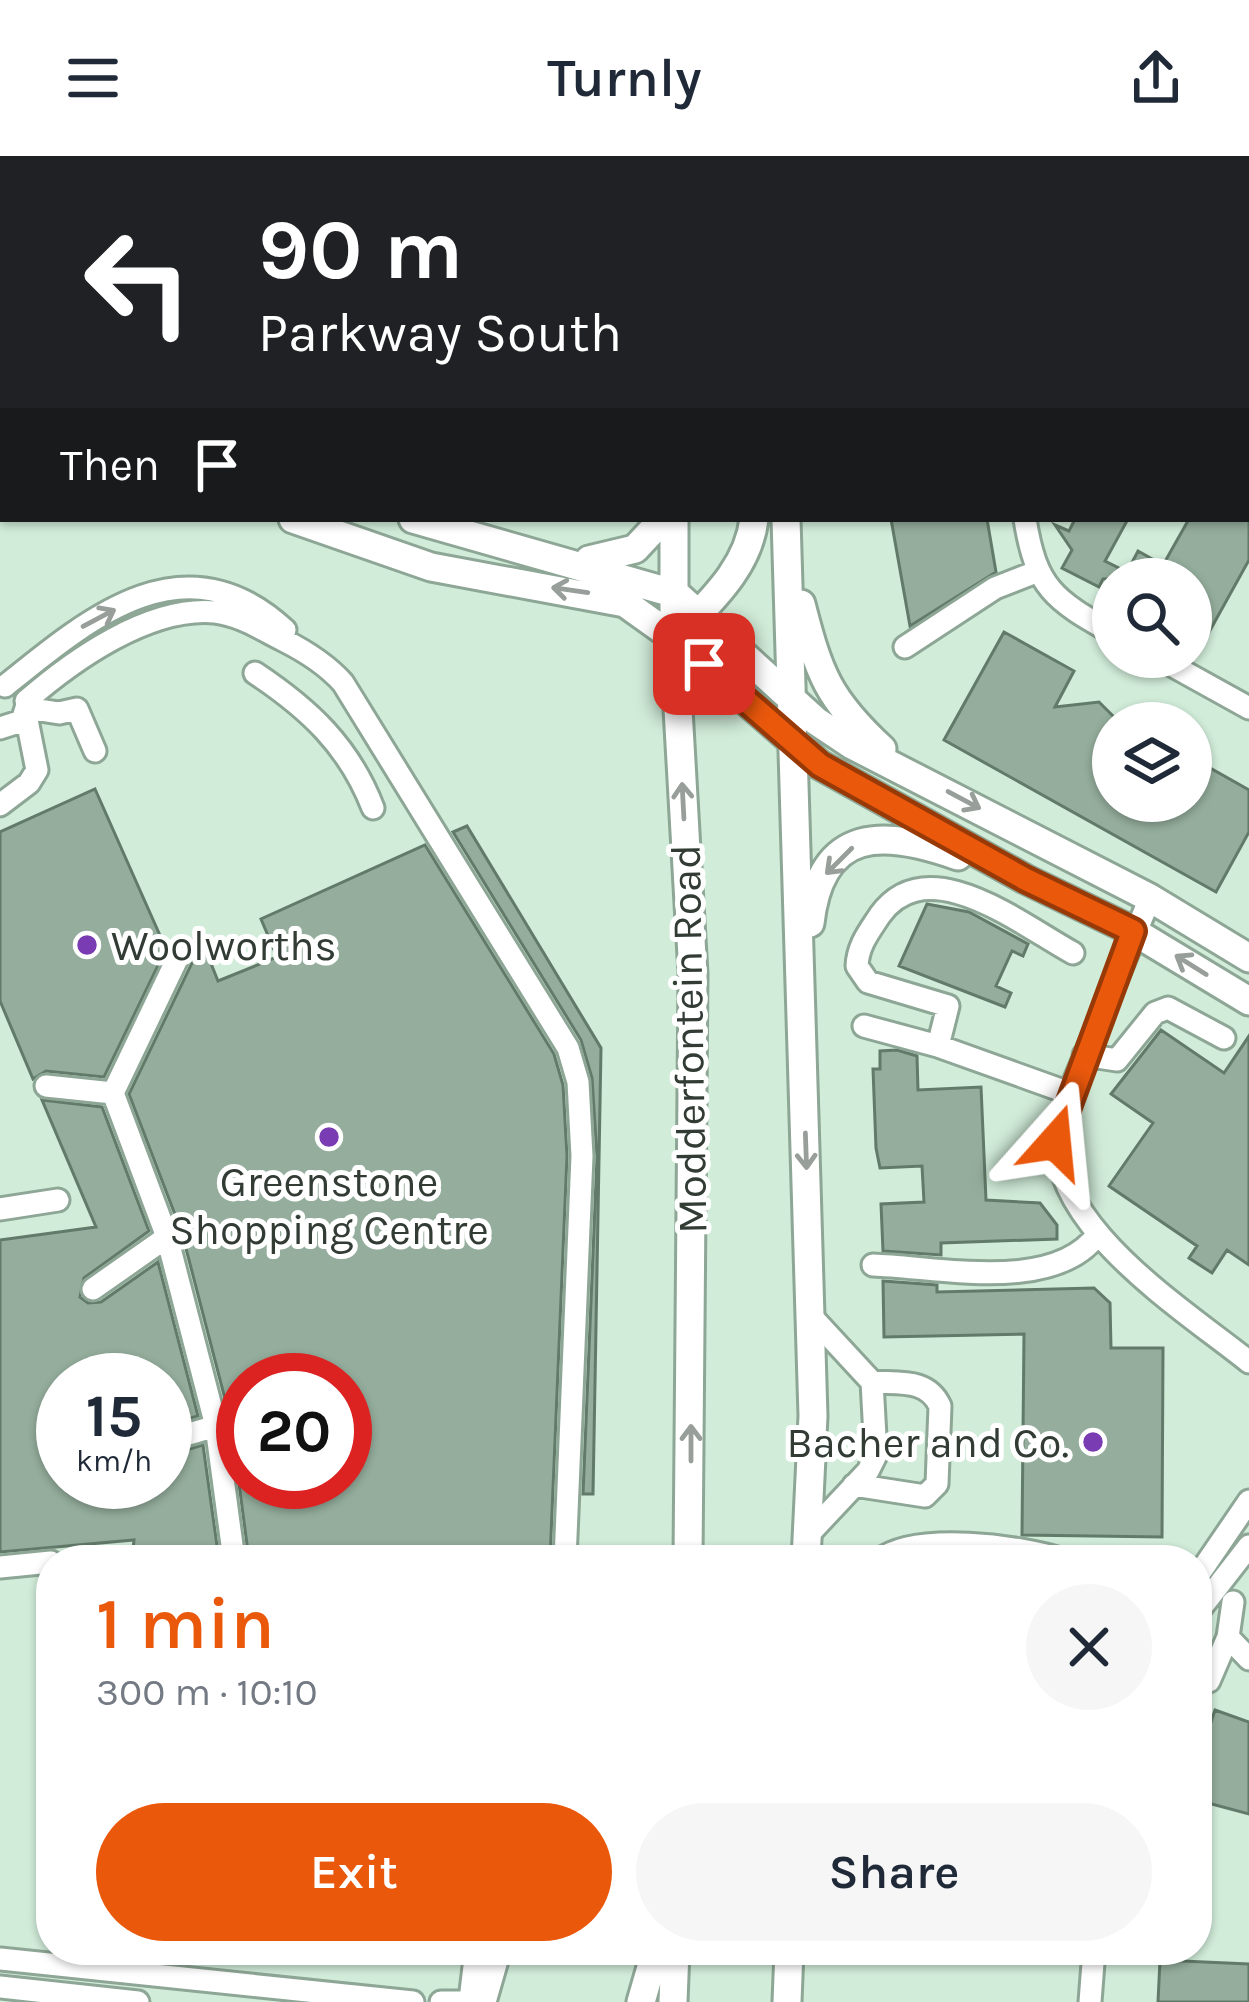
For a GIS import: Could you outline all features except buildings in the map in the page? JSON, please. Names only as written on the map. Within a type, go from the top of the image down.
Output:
[{"type":"main road","points":[[302,522],[431,567],[625,603],[674,638],[835,774],[1025,879],[1133,931],[1249,1000]]},
{"type":"main road","points":[[423,522],[676,594],[852,745],[1150,898],[1249,958]]},
{"type":"main road","points":[[560,561],[622,556],[646,542],[661,522]]},
{"type":"main road","name":"Modderfontein Road","points":[[674,522],[674,638],[693,974],[688,1545]]},
{"type":"main road","points":[[674,638],[741,560],[753,522]]},
{"type":"main road","points":[[787,533],[813,1417],[807,1545]]},
{"type":"main road","points":[[787,533],[824,685],[847,717],[903,769]]},
{"type":"main road","points":[[804,1081],[811,914],[822,879],[838,858],[866,840],[889,836],[1025,879]]},
{"type":"main road","points":[[640,2002],[651,1965]]},
{"type":"main road","points":[[673,2002],[674,1965]]},
{"type":"main road","points":[[787,2002],[788,1965]]},
{"type":"street","points":[[1026,522],[1036,572],[1058,599],[1092,620]]},
{"type":"street","points":[[905,647],[995,588],[1036,572]]},
{"type":"street","points":[[0,805],[29,783],[38,761],[13,720],[2,687],[83,627],[175,587],[213,586],[235,593],[283,628],[343,683],[568,1048],[578,1082],[582,1156],[566,1545]]},
{"type":"street","points":[[13,720],[96,652],[160,620],[195,612],[239,618],[301,649]]},
{"type":"street","points":[[255,673],[297,701],[333,736],[358,769],[373,808]]},
{"type":"street","points":[[1194,678],[1249,708]]},
{"type":"street","points":[[13,720],[77,709],[95,751]]},
{"type":"street","points":[[938,1046],[948,1006],[868,982],[857,966],[866,935],[899,895],[923,886],[948,890],[1073,952]]},
{"type":"street","points":[[1150,898],[1084,1055],[1057,1131],[1056,1155],[1098,1234],[1239,1342],[1249,1362]]},
{"type":"street","points":[[178,957],[113,1093],[167,1237],[216,1426],[192,1433]]},
{"type":"street","points":[[1084,1055],[1117,1060],[1155,1013],[1168,1008],[1224,1038]]},
{"type":"street","points":[[864,1026],[938,1046],[1070,1094]]},
{"type":"street","points":[[46,1086],[113,1093]]},
{"type":"street","points":[[0,1209],[58,1200]]},
{"type":"street","points":[[873,1265],[1046,1267],[1079,1254],[1098,1234]]},
{"type":"street","points":[[93,1288],[167,1237]]},
{"type":"street","points":[[809,1545],[876,1455],[872,1382],[810,1315]]},
{"type":"street","points":[[854,1485],[925,1496],[937,1484],[940,1406],[934,1395],[925,1386],[872,1382]]},
{"type":"street","points":[[1212,1674],[1228,1637],[1224,1589],[1249,1501]]},
{"type":"street","points":[[227,1509],[232,1545]]},
{"type":"street","points":[[911,1545],[951,1545]]},
{"type":"street","points":[[1224,1589],[1249,1546]]},
{"type":"street","points":[[0,1567],[36,1563]]},
{"type":"street","points":[[1228,1637],[1249,1659]]},
{"type":"street","points":[[0,1959],[36,1963]]},
{"type":"street","points":[[58,1965],[413,2002]]},
{"type":"street","points":[[476,1965],[476,2001]]},
{"type":"street","points":[[476,2001],[493,1965]]},
{"type":"street","points":[[1090,2002],[1093,1965]]},
{"type":"street","points":[[0,1987],[138,2002]]},
{"type":"street","points":[[441,2002],[476,2001]]},
{"type":"place","name":"Woolworths","points":[[87,945]]},
{"type":"place","name":"Greenstone Shopping Centre","points":[[329,1137]]},
{"type":"place","name":"Bacher and Co.","points":[[1093,1442]]},
{"type":"route","points":[[704,664],[820,765],[1025,879],[1133,931],[1060,1116],[1055,1142]]}]
